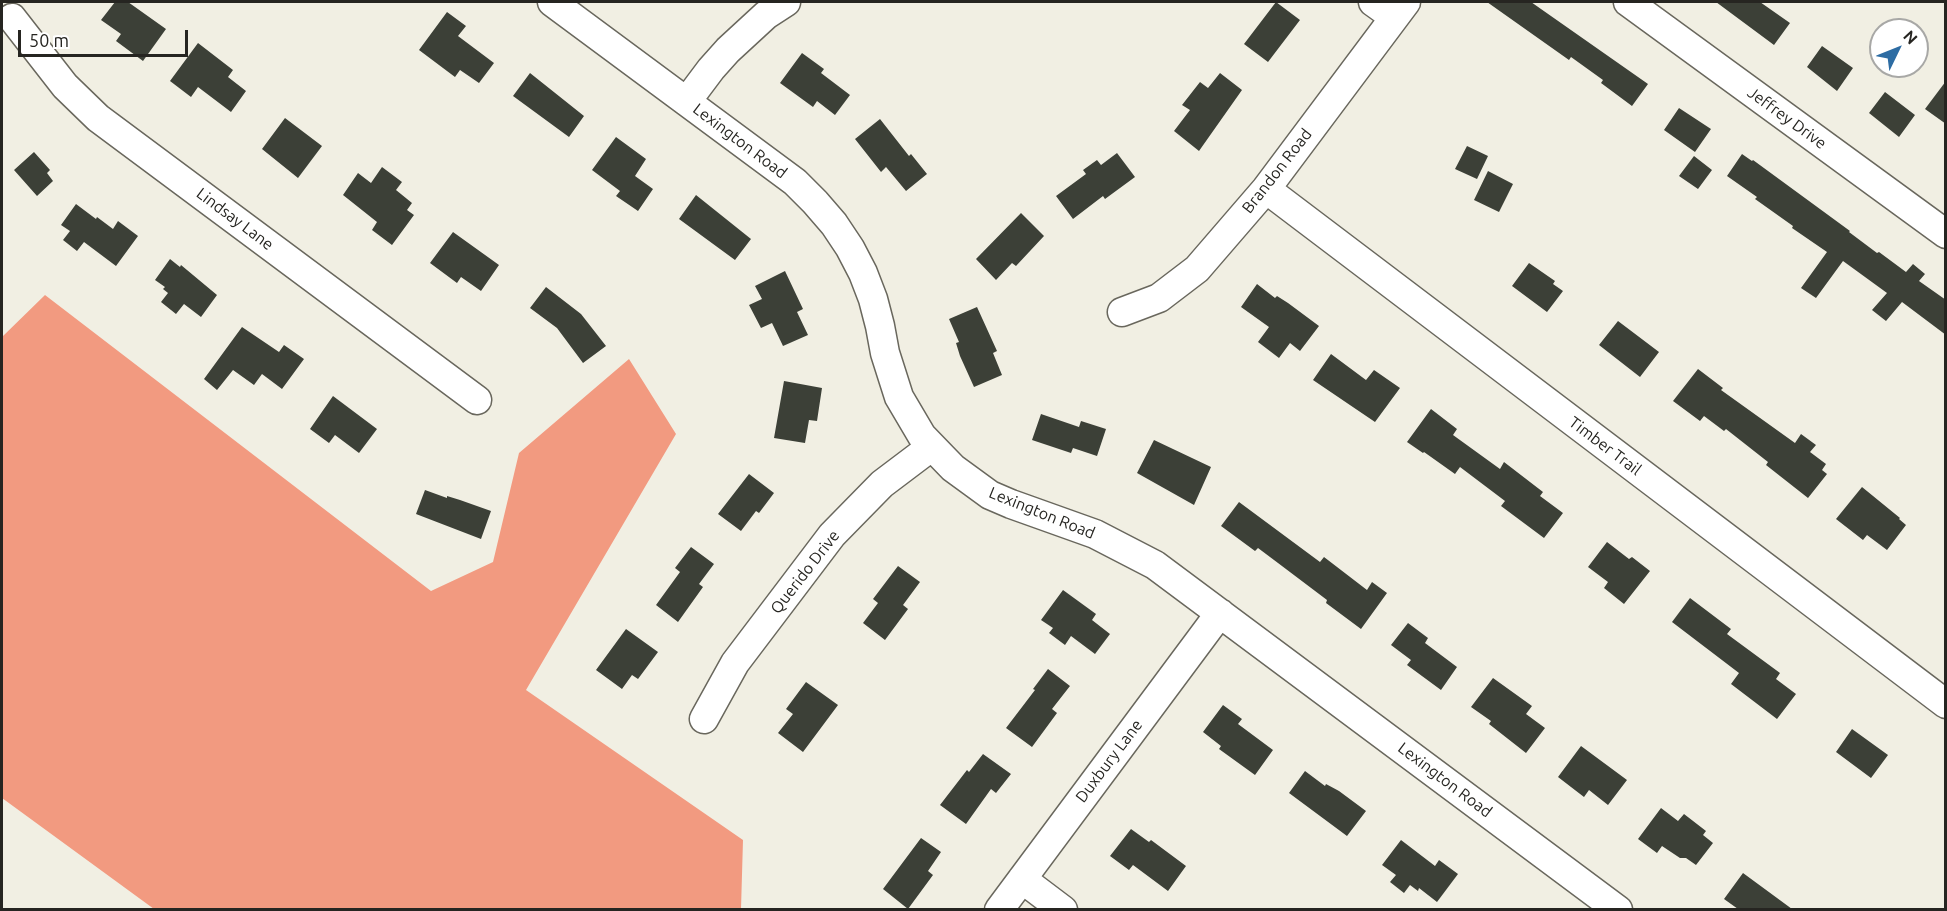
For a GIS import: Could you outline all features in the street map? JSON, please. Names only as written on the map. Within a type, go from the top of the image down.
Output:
[{"type":"street","name":"Lexington Road","points":[[552,2],[795,182],[834,224],[863,273],[873,299],[885,354],[899,397],[931,447],[953,468],[990,495],[1085,530],[1125,548],[1164,571],[1618,909]]},
{"type":"street","points":[[687,101],[711,69],[729,50],[766,15],[786,2]]},
{"type":"street","name":"Jeffrey Drive","points":[[1628,2],[1946,234]]},
{"type":"street","name":"Brandon Road","points":[[1122,312],[1159,298],[1197,268],[1266,189],[1391,7]]},
{"type":"street","name":"Lindsay Lane","points":[[15,15],[65,86],[98,118],[477,400]]},
{"type":"street","name":"Timber Trail","points":[[1266,189],[1946,704]]},
{"type":"street","name":"Querido Drive","points":[[704,719],[735,663],[832,535],[882,484],[931,447]]},
{"type":"street","name":"Duxbury Lane","points":[[999,909],[1220,613]]},
{"type":"street","points":[[1022,879],[1063,909]]},
{"type":"shaded area","points":[[45,295],[431,591],[493,562],[519,453],[629,359],[676,434],[526,690],[743,840],[741,909],[154,909],[2,798],[2,337]]},
{"type":"building","points":[[115,2],[128,2],[166,29],[143,61],[116,41],[121,34],[101,20]]},
{"type":"building","points":[[1276,2],[1300,20],[1268,62],[1244,44]]},
{"type":"building","points":[[1487,2],[1531,2],[1648,84],[1632,106],[1601,83],[1603,80],[1571,57],[1569,60]]},
{"type":"building","points":[[1716,2],[1760,2],[1790,23],[1774,45]]},
{"type":"building","points":[[447,12],[466,26],[458,36],[494,63],[479,83],[460,70],[455,77],[419,50]]},
{"type":"building","points":[[198,43],[233,70],[228,77],[246,91],[231,112],[198,87],[191,97],[170,81]]},
{"type":"building","points":[[1822,46],[1853,68],[1837,91],[1807,67]]},
{"type":"building","points":[[802,53],[824,69],[821,73],[850,95],[835,115],[817,101],[813,107],[780,83]]},
{"type":"building","points":[[530,73],[584,116],[569,137],[513,96]]},
{"type":"building","points":[[1220,73],[1242,90],[1199,151],[1174,131],[1190,110],[1182,105],[1200,82],[1208,88]]},
{"type":"building","points":[[1946,81],[1946,124],[1925,109]]},
{"type":"building","points":[[1885,92],[1915,115],[1899,137],[1869,113]]},
{"type":"building","points":[[1679,108],[1711,129],[1695,152],[1664,130]]},
{"type":"building","points":[[285,118],[322,146],[298,178],[262,149]]},
{"type":"building","points":[[880,119],[909,156],[911,154],[927,174],[906,191],[886,167],[881,172],[855,139]]},
{"type":"building","points":[[616,137],[646,159],[635,176],[653,189],[638,211],[616,196],[620,191],[592,170]]},
{"type":"building","points":[[1467,146],[1488,156],[1477,179],[1455,169]]},
{"type":"building","points":[[34,152],[50,170],[47,173],[53,181],[37,196],[14,170]]},
{"type":"building","points":[[1117,153],[1135,177],[1105,199],[1103,196],[1073,219],[1056,196],[1086,174],[1083,170],[1097,160],[1101,165]]},
{"type":"building","points":[[1742,154],[1877,253],[1879,252],[1906,272],[1913,264],[1925,274],[1919,281],[1946,300],[1946,335],[1902,302],[1886,321],[1872,310],[1887,293],[1843,261],[1816,298],[1801,288],[1827,252],[1792,228],[1793,226],[1755,199],[1757,197],[1727,176]]},
{"type":"building","points":[[1694,156],[1712,170],[1698,189],[1679,176]]},
{"type":"building","points":[[382,167],[402,182],[396,190],[412,203],[407,210],[414,215],[392,245],[372,230],[377,222],[343,195],[358,173],[371,183]]},
{"type":"building","points":[[1488,171],[1513,184],[1499,212],[1474,200]]},
{"type":"building","points":[[696,195],[751,239],[735,260],[679,219]]},
{"type":"building","points":[[76,204],[113,229],[118,221],[138,236],[116,266],[84,242],[77,251],[63,240],[70,231],[61,225]]},
{"type":"building","points":[[1021,213],[1044,236],[1016,266],[1012,263],[996,280],[976,259]]},
{"type":"building","points":[[453,232],[499,265],[481,291],[461,277],[457,283],[430,263]]},
{"type":"building","points":[[170,259],[180,267],[181,265],[217,295],[201,317],[184,304],[176,314],[161,302],[168,293],[163,289],[165,287],[155,280]]},
{"type":"building","points":[[1529,263],[1555,281],[1553,284],[1563,291],[1547,312],[1512,286]]},
{"type":"building","points":[[785,271],[803,309],[797,312],[808,335],[783,346],[772,323],[761,328],[749,305],[762,299],[755,286]]},
{"type":"building","points":[[1257,284],[1319,326],[1300,351],[1290,343],[1279,358],[1258,342],[1269,327],[1241,307]]},
{"type":"building","points":[[546,287],[581,314],[606,346],[583,363],[557,328],[530,308]]},
{"type":"building","points":[[977,307],[997,351],[993,353],[1002,375],[974,387],[960,356],[956,343],[959,342],[949,319]]},
{"type":"building","points":[[1618,321],[1659,352],[1640,377],[1599,345]]},
{"type":"building","points":[[242,327],[279,352],[284,345],[304,359],[282,389],[262,374],[254,385],[233,370],[217,390],[204,379]]},
{"type":"building","points":[[1331,354],[1366,380],[1374,370],[1400,388],[1375,422],[1313,380]]},
{"type":"building","points":[[1698,369],[1723,388],[1721,390],[1795,443],[1801,434],[1816,445],[1810,452],[1826,464],[1822,470],[1827,474],[1808,498],[1726,429],[1724,431],[1704,416],[1700,421],[1673,401]]},
{"type":"building","points":[[784,381],[822,388],[817,421],[809,420],[805,443],[774,438]]},
{"type":"building","points":[[333,396],[377,429],[359,453],[335,435],[329,443],[310,429]]},
{"type":"building","points":[[1431,409],[1457,429],[1453,435],[1500,469],[1504,462],[1543,492],[1540,496],[1563,513],[1544,538],[1501,506],[1505,501],[1460,467],[1455,474],[1407,442]]},
{"type":"building","points":[[1041,414],[1079,427],[1081,421],[1106,429],[1097,456],[1073,448],[1071,453],[1032,440]]},
{"type":"building","points":[[1154,440],[1211,467],[1194,505],[1137,473]]},
{"type":"building","points":[[749,474],[774,493],[741,531],[718,514]]},
{"type":"building","points":[[1862,487],[1906,525],[1887,550],[1867,535],[1863,540],[1836,519]]},
{"type":"building","points":[[425,490],[491,511],[481,539],[416,514]]},
{"type":"building","points":[[1239,502],[1320,562],[1324,557],[1367,590],[1372,582],[1387,593],[1361,629],[1258,548],[1255,551],[1221,526]]},
{"type":"building","points":[[1607,542],[1650,571],[1624,604],[1604,588],[1608,582],[1588,567]]},
{"type":"building","points":[[691,547],[714,564],[699,584],[703,587],[678,622],[656,605],[680,572],[675,568]]},
{"type":"building","points":[[898,566],[920,582],[903,605],[908,609],[885,640],[863,623],[878,603],[873,599]]},
{"type":"building","points":[[1063,590],[1096,614],[1092,620],[1110,634],[1095,654],[1071,636],[1065,645],[1049,633],[1053,628],[1041,620]]},
{"type":"building","points":[[1690,598],[1731,629],[1727,634],[1780,673],[1776,679],[1796,694],[1777,719],[1731,684],[1739,673],[1672,622]]},
{"type":"building","points":[[1408,623],[1428,638],[1425,643],[1457,667],[1441,690],[1407,665],[1411,660],[1391,645]]},
{"type":"building","points":[[626,629],[658,652],[638,679],[632,675],[622,689],[596,670]]},
{"type":"building","points":[[1048,669],[1070,686],[1052,709],[1057,713],[1032,747],[1006,728]]},
{"type":"building","points":[[1493,678],[1532,706],[1526,714],[1545,728],[1526,753],[1489,724],[1491,721],[1471,707]]},
{"type":"building","points":[[806,682],[838,705],[803,752],[778,733],[793,714],[786,709]]},
{"type":"building","points":[[1223,705],[1242,719],[1238,724],[1273,750],[1255,775],[1219,749],[1221,746],[1203,732]]},
{"type":"building","points":[[1852,729],[1888,755],[1871,778],[1836,752]]},
{"type":"building","points":[[1581,746],[1627,780],[1608,805],[1589,790],[1584,797],[1558,777]]},
{"type":"building","points":[[983,754],[1011,774],[996,793],[991,789],[966,824],[940,805],[967,770],[969,772]]},
{"type":"building","points":[[1305,771],[1325,786],[1326,784],[1339,791],[1366,811],[1347,836],[1289,793]]},
{"type":"building","points":[[1661,808],[1678,821],[1684,814],[1706,831],[1703,835],[1713,843],[1696,865],[1662,846],[1657,853],[1638,839]]},
{"type":"building","points":[[1131,829],[1149,842],[1151,840],[1186,866],[1168,891],[1133,865],[1129,870],[1110,856]]},
{"type":"building","points":[[921,838],[941,852],[928,871],[933,875],[908,909],[883,889]]},
{"type":"building","points":[[1401,840],[1435,866],[1439,860],[1458,874],[1437,902],[1419,888],[1418,891],[1410,885],[1404,893],[1390,882],[1396,875],[1382,865]]},
{"type":"building","points":[[1743,873],[1792,909],[1738,909],[1724,899]]}]
